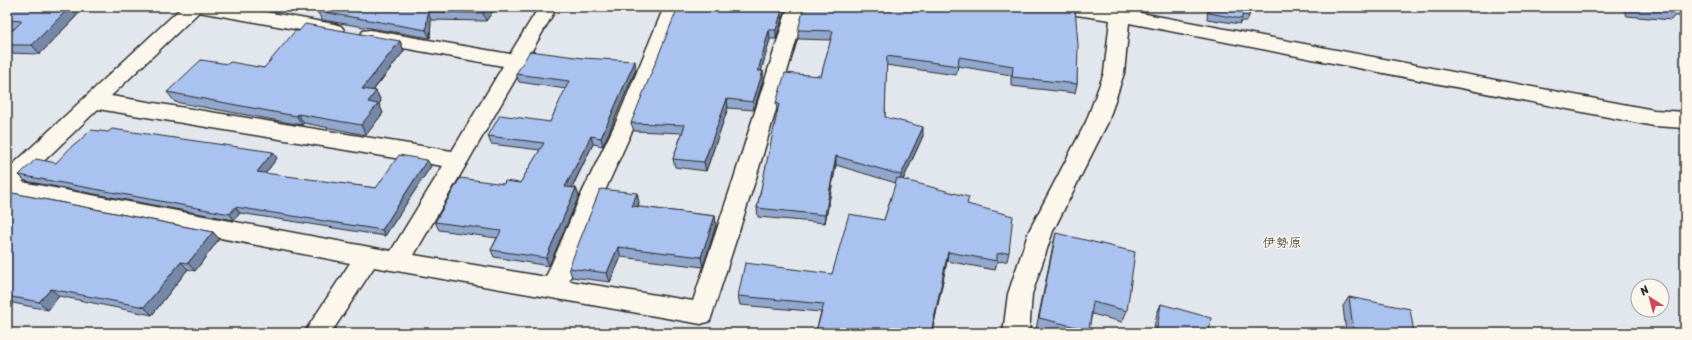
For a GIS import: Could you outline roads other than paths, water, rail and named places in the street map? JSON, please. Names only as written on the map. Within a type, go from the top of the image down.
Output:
[{"type":"street","points":[[7,183],[193,7]]},
{"type":"street","points":[[204,7],[515,62]]},
{"type":"street","points":[[397,262],[548,7]]},
{"type":"street","points":[[554,288],[592,195],[628,120],[673,7]]},
{"type":"street","points":[[7,188],[397,262],[701,313],[798,7]]},
{"type":"street","points":[[1063,7],[1120,11],[1654,118],[1685,120]]},
{"type":"street","points":[[1016,333],[1020,294],[1041,231],[1097,122],[1114,73],[1120,11]]},
{"type":"street","points":[[94,101],[458,160]]},
{"type":"street","points":[[317,333],[368,256]]},
{"type":"district","name":"伊勢原","points":[[1282,242]]}]
